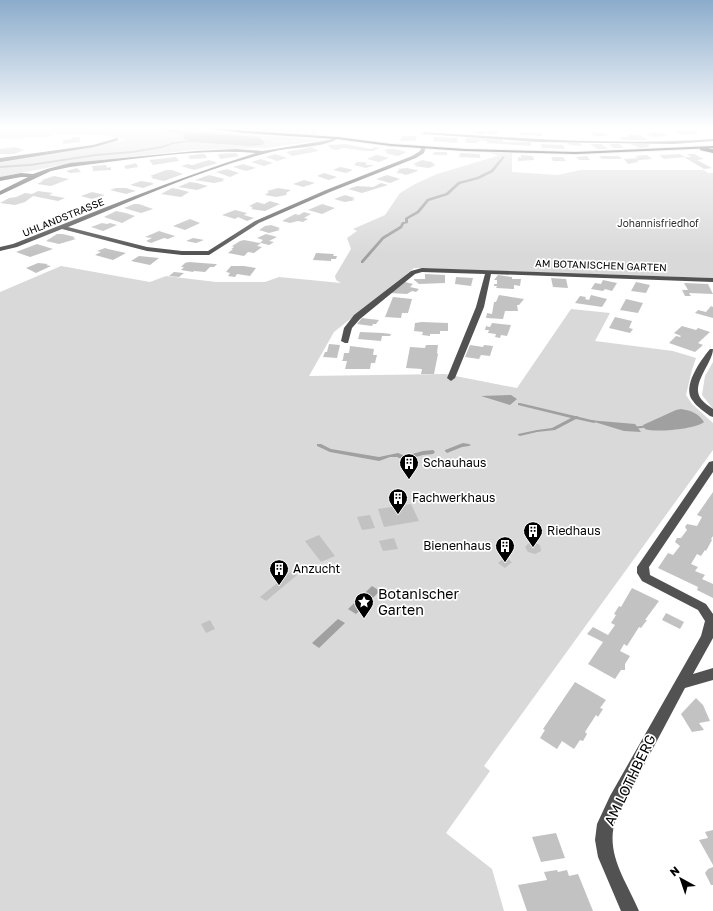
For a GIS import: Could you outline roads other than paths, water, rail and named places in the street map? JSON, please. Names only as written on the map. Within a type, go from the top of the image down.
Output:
[{"type":"street","points":[[0,193],[49,171]]},
{"type":"street","name":"UHLANDSTRASSE","points":[[0,250],[16,246],[174,182],[209,171]]},
{"type":"street","points":[[62,227],[147,249],[182,254],[209,253],[257,222],[380,171]]},
{"type":"street","points":[[0,175],[13,174],[21,176]]},
{"type":"street","points":[[0,179],[34,176]]},
{"type":"street","name":"AM BOTANISCHEN GARTEN","points":[[345,341],[348,328],[357,316],[413,272],[422,270],[713,280]]},
{"type":"street","points":[[452,378],[480,307],[488,279],[488,272]]},
{"type":"street","points":[[713,352],[700,368],[695,386],[696,399],[713,414]]},
{"type":"street","points":[[712,622],[702,606],[646,578],[643,573],[643,567],[713,464]]},
{"type":"street","name":"AM LOTHBERG","points":[[630,911],[606,855],[603,840],[606,826],[610,814],[634,767],[707,637],[712,622]]},
{"type":"street","points":[[681,683],[713,674]]},
{"type":"waterway","points":[[362,262],[383,238],[401,227],[403,223],[407,222],[406,219],[418,212],[428,200],[447,194],[459,183],[478,178],[492,171]]},
{"type":"waterway","points":[[520,404],[576,418]]},
{"type":"waterway","points":[[520,435],[553,429],[576,418]]},
{"type":"waterway","points":[[576,418],[594,422]]},
{"type":"waterway","points":[[632,428],[650,426]]},
{"type":"waterway","points":[[319,445],[330,450],[379,459],[388,457]]},
{"type":"waterway","points":[[447,451],[460,445],[469,445]]},
{"type":"waterway","points":[[391,456],[398,455],[404,458],[433,452]]},
{"type":"place","name":"Schauhaus","points":[[409,480]]},
{"type":"place","name":"Fachwerkhaus","points":[[398,515]]},
{"type":"place","name":"Riedhaus","points":[[533,548]]},
{"type":"place","name":"Bienenhaus","points":[[505,563]]},
{"type":"place","name":"Anzucht","points":[[279,586]]},
{"type":"place","name":"Botanischer Garten","points":[[364,619]]},
{"type":"park label","name":"Johannisfriedhof","points":[[658,223]]}]
